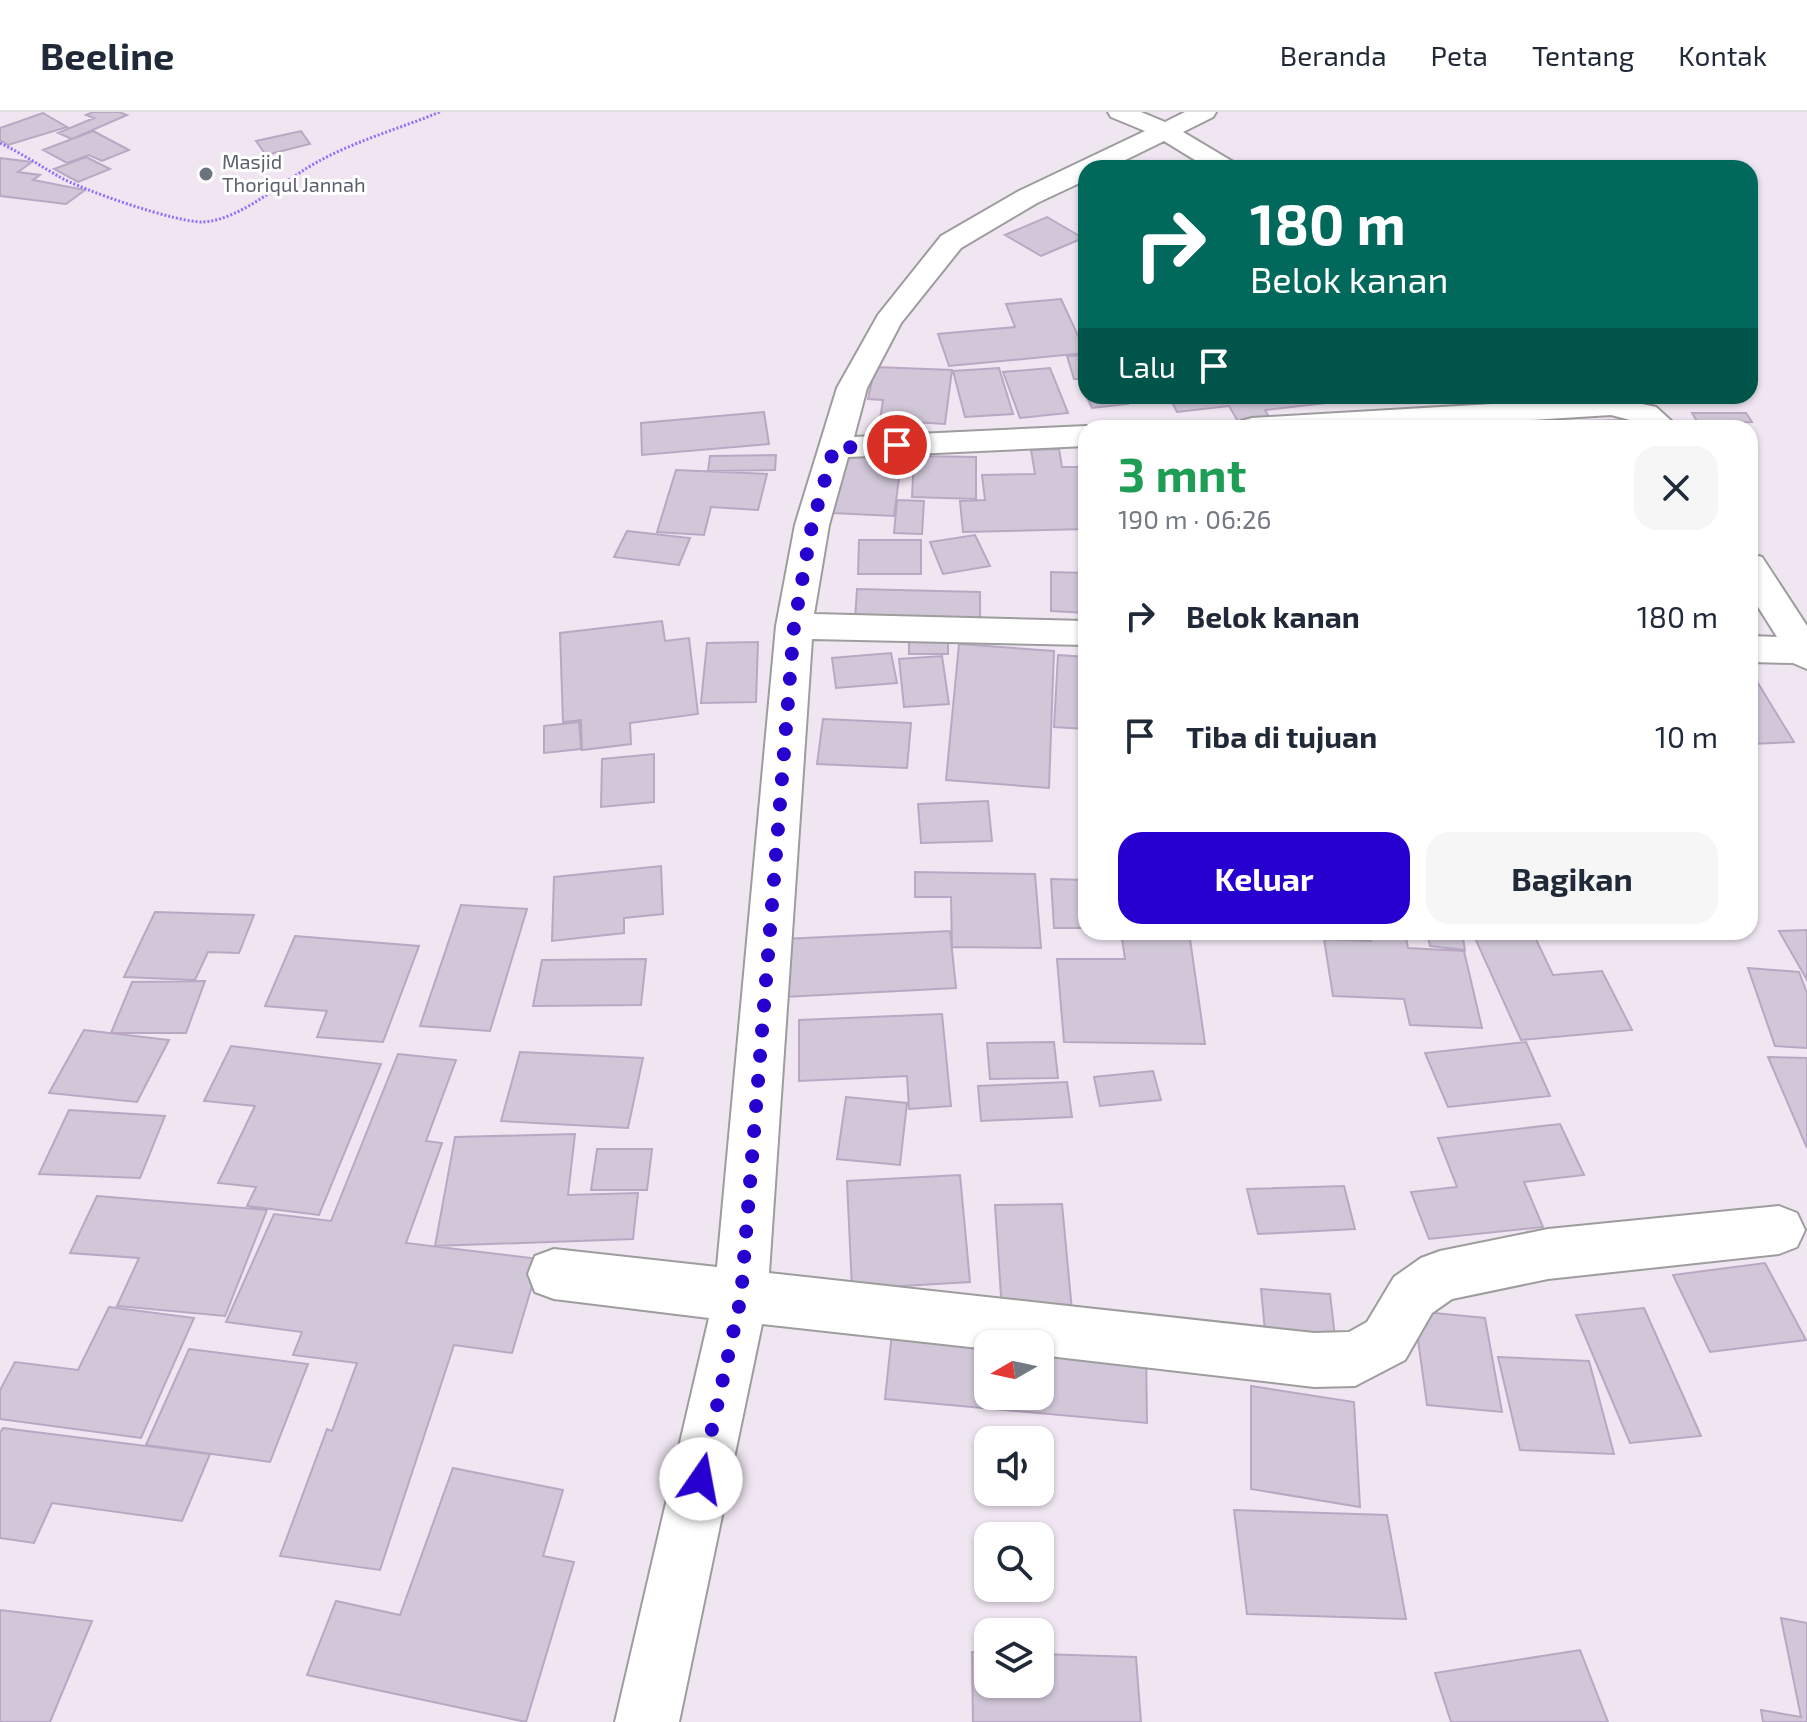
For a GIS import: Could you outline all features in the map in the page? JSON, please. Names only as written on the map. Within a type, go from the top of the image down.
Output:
[{"type":"street","points":[[1120,112],[1163,130],[1213,160]]},
{"type":"street","points":[[1105,160],[1204,112]]},
{"type":"street","points":[[647,1722],[741,1297],[794,626],[812,525],[852,388],[888,321],[951,242],[1028,197],[1078,174]]},
{"type":"street","points":[[1323,420],[1438,407],[1611,406],[1645,414],[1653,420]]},
{"type":"street","points":[[834,448],[1078,436]]},
{"type":"street","points":[[1758,578],[1806,654]]},
{"type":"street","points":[[794,626],[1078,633]]},
{"type":"street","points":[[1758,650],[1806,654]]},
{"type":"street","points":[[554,1274],[741,1297],[1011,1323],[1314,1360],[1355,1359],[1386,1341],[1413,1295],[1440,1276],[1548,1254],[1779,1230]]},
{"type":"path","points":[[0,143],[41,163],[59,177],[109,197],[180,219],[201,222],[218,220],[240,210],[322,159],[440,112]]},
{"type":"building","points":[[93,112],[127,115],[72,139],[58,133],[94,118],[86,115]]},
{"type":"building","points":[[43,113],[67,127],[8,145],[0,140],[0,128]]},
{"type":"building","points":[[93,131],[129,150],[102,161],[89,155],[67,163],[43,150]]},
{"type":"building","points":[[301,131],[310,144],[266,155],[256,141]]},
{"type":"building","points":[[86,157],[110,169],[78,182],[54,169]]},
{"type":"building","points":[[0,158],[32,162],[18,172],[40,175],[33,180],[85,190],[66,204],[0,196]]},
{"type":"building","points":[[1047,217],[1078,235],[1078,240],[1041,256],[1005,235]]},
{"type":"building","points":[[1061,299],[1078,336],[1078,354],[949,366],[938,334],[1015,327],[1006,304]]},
{"type":"building","points":[[1078,355],[1078,379],[1074,379],[1067,356]]},
{"type":"building","points":[[875,367],[952,370],[945,424],[880,420],[883,400],[868,399]]},
{"type":"building","points":[[999,368],[1013,414],[965,417],[953,371]]},
{"type":"building","points":[[1050,368],[1068,413],[1020,418],[1003,372]]},
{"type":"building","points":[[1090,404],[1128,404],[1092,408]]},
{"type":"building","points":[[1173,404],[1317,404],[1265,410],[1271,420],[1237,420],[1229,406],[1177,412]]},
{"type":"building","points":[[764,412],[769,444],[642,455],[641,423]]},
{"type":"building","points":[[1692,413],[1746,413],[1751,420],[1696,420]]},
{"type":"building","points":[[1059,449],[1062,467],[1078,467],[1078,529],[963,532],[960,501],[985,500],[982,475],[1035,474],[1031,450]]},
{"type":"building","points":[[843,453],[902,456],[894,516],[833,513]]},
{"type":"building","points":[[776,455],[775,470],[708,471],[710,456]]},
{"type":"building","points":[[914,456],[976,457],[976,499],[912,497]]},
{"type":"building","points":[[676,470],[767,474],[758,510],[711,507],[704,535],[657,532]]},
{"type":"building","points":[[897,500],[924,501],[922,534],[894,533]]},
{"type":"building","points":[[627,531],[690,538],[679,565],[614,557]]},
{"type":"building","points":[[975,535],[990,566],[943,574],[930,542]]},
{"type":"building","points":[[859,540],[921,540],[921,574],[858,574]]},
{"type":"building","points":[[1051,572],[1078,573],[1078,613],[1051,611]]},
{"type":"building","points":[[857,589],[980,592],[980,624],[855,621]]},
{"type":"building","points":[[662,621],[665,641],[689,638],[698,714],[630,723],[631,744],[582,750],[581,720],[563,722],[560,633]]},
{"type":"building","points":[[909,637],[948,638],[948,654],[909,654]]},
{"type":"building","points":[[758,642],[756,702],[701,703],[707,643]]},
{"type":"building","points":[[959,644],[1054,651],[1049,788],[946,780]]},
{"type":"building","points":[[891,653],[897,683],[836,688],[832,658]]},
{"type":"building","points":[[1058,655],[1078,656],[1078,728],[1054,727]]},
{"type":"building","points":[[942,656],[949,704],[904,707],[899,659]]},
{"type":"building","points":[[1758,683],[1794,742],[1758,744]]},
{"type":"building","points":[[823,719],[911,723],[907,768],[817,764]]},
{"type":"building","points":[[579,722],[581,749],[544,753],[544,726]]},
{"type":"building","points":[[654,754],[654,802],[601,807],[602,759]]},
{"type":"building","points":[[988,801],[992,841],[921,843],[918,804]]},
{"type":"building","points":[[661,866],[663,914],[624,918],[624,933],[552,941],[554,877]]},
{"type":"building","points":[[915,872],[1035,874],[1041,948],[952,947],[951,897],[915,897]]},
{"type":"building","points":[[1051,879],[1078,880],[1078,928],[1054,928]]},
{"type":"building","points":[[461,905],[527,909],[490,1031],[420,1026]]},
{"type":"building","points":[[155,912],[254,915],[239,953],[208,952],[195,980],[124,977]]},
{"type":"building","points":[[1807,930],[1807,980],[1779,931]]},
{"type":"building","points":[[950,931],[956,988],[784,997],[783,939]]},
{"type":"building","points":[[295,936],[419,946],[383,1042],[317,1037],[327,1011],[265,1006]]},
{"type":"building","points":[[1122,940],[1190,940],[1205,1044],[1064,1042],[1057,959],[1125,959]]},
{"type":"building","points":[[1324,940],[1406,940],[1408,948],[1464,951],[1482,1028],[1410,1025],[1404,999],[1333,996]]},
{"type":"building","points":[[1429,940],[1463,940],[1465,950],[1430,946]]},
{"type":"building","points":[[1476,940],[1536,940],[1553,975],[1602,971],[1632,1030],[1521,1040]]},
{"type":"building","points":[[646,959],[641,1005],[533,1006],[542,960]]},
{"type":"building","points":[[1748,968],[1799,972],[1807,993],[1807,1048],[1775,1046]]},
{"type":"building","points":[[205,981],[186,1033],[111,1033],[132,982]]},
{"type":"building","points":[[942,1014],[951,1106],[909,1109],[907,1076],[799,1081],[799,1020]]},
{"type":"building","points":[[84,1030],[169,1040],[137,1102],[49,1093]]},
{"type":"building","points":[[1054,1042],[1058,1078],[990,1079],[987,1043]]},
{"type":"building","points":[[1526,1042],[1550,1096],[1448,1107],[1425,1053]]},
{"type":"building","points":[[231,1046],[381,1064],[319,1215],[247,1206],[256,1187],[218,1183],[255,1106],[204,1101]]},
{"type":"building","points":[[520,1052],[643,1058],[628,1128],[501,1121]]},
{"type":"building","points":[[398,1054],[456,1060],[426,1141],[442,1143],[406,1243],[540,1259],[512,1353],[454,1345],[380,1570],[280,1556],[327,1429],[332,1431],[357,1363],[293,1355],[302,1332],[226,1322],[274,1214],[331,1221]]},
{"type":"building","points":[[1768,1057],[1807,1058],[1807,1148]]},
{"type":"building","points":[[1153,1071],[1161,1100],[1100,1106],[1094,1077]]},
{"type":"building","points":[[1067,1082],[1072,1117],[981,1121],[978,1086]]},
{"type":"building","points":[[846,1097],[907,1103],[900,1165],[837,1159]]},
{"type":"building","points":[[69,1110],[165,1116],[140,1178],[39,1174]]},
{"type":"building","points":[[1560,1124],[1584,1175],[1524,1182],[1543,1227],[1429,1239],[1411,1192],[1457,1187],[1438,1138]]},
{"type":"building","points":[[575,1134],[568,1195],[638,1193],[633,1239],[435,1246],[455,1137]]},
{"type":"building","points":[[597,1149],[652,1149],[647,1190],[591,1190]]},
{"type":"building","points":[[960,1175],[970,1282],[852,1289],[847,1181]]},
{"type":"building","points":[[1344,1186],[1355,1229],[1258,1234],[1247,1189]]},
{"type":"building","points":[[97,1196],[267,1210],[225,1316],[117,1306],[139,1258],[70,1253]]},
{"type":"building","points":[[1062,1204],[1072,1311],[1002,1311],[995,1205]]},
{"type":"building","points":[[1765,1263],[1806,1340],[1710,1352],[1673,1275]]},
{"type":"building","points":[[1261,1289],[1330,1294],[1336,1346],[1266,1341]]},
{"type":"building","points":[[109,1307],[194,1318],[141,1438],[0,1419],[0,1390],[15,1362],[78,1370]]},
{"type":"building","points":[[1644,1308],[1701,1436],[1630,1443],[1576,1315]]},
{"type":"building","points":[[1414,1311],[1485,1318],[1502,1412],[1427,1405]]},
{"type":"building","points":[[893,1323],[974,1331],[974,1407],[885,1399]]},
{"type":"building","points":[[1054,1338],[1146,1347],[1147,1423],[1005,1410],[1054,1410]]},
{"type":"building","points":[[189,1349],[308,1364],[270,1462],[146,1445]]},
{"type":"building","points":[[1498,1357],[1589,1361],[1614,1454],[1520,1450]]},
{"type":"building","points":[[1251,1386],[1354,1402],[1360,1507],[1251,1489]]},
{"type":"building","points":[[3,1428],[210,1454],[182,1521],[52,1503],[34,1543],[0,1538],[0,1433]]},
{"type":"building","points":[[453,1468],[563,1490],[543,1556],[574,1562],[526,1722],[307,1675],[336,1601],[400,1615]]},
{"type":"building","points":[[1234,1510],[1387,1515],[1406,1619],[1247,1614]]},
{"type":"building","points":[[0,1610],[92,1621],[50,1722],[0,1722]]},
{"type":"building","points":[[1781,1618],[1807,1623],[1807,1722],[1763,1722],[1761,1710],[1801,1717]]},
{"type":"building","points":[[1580,1650],[1608,1722],[1451,1722],[1435,1673]]},
{"type":"building","points":[[972,1652],[974,1698],[1054,1698],[1054,1654],[1136,1657],[1141,1722],[973,1722]]},
{"type":"place","name":"Masjid Thoriqul Jannah","points":[[206,174]]},
{"type":"route","points":[[701,1479],[741,1297],[794,626],[812,525],[834,448],[897,445]]}]
